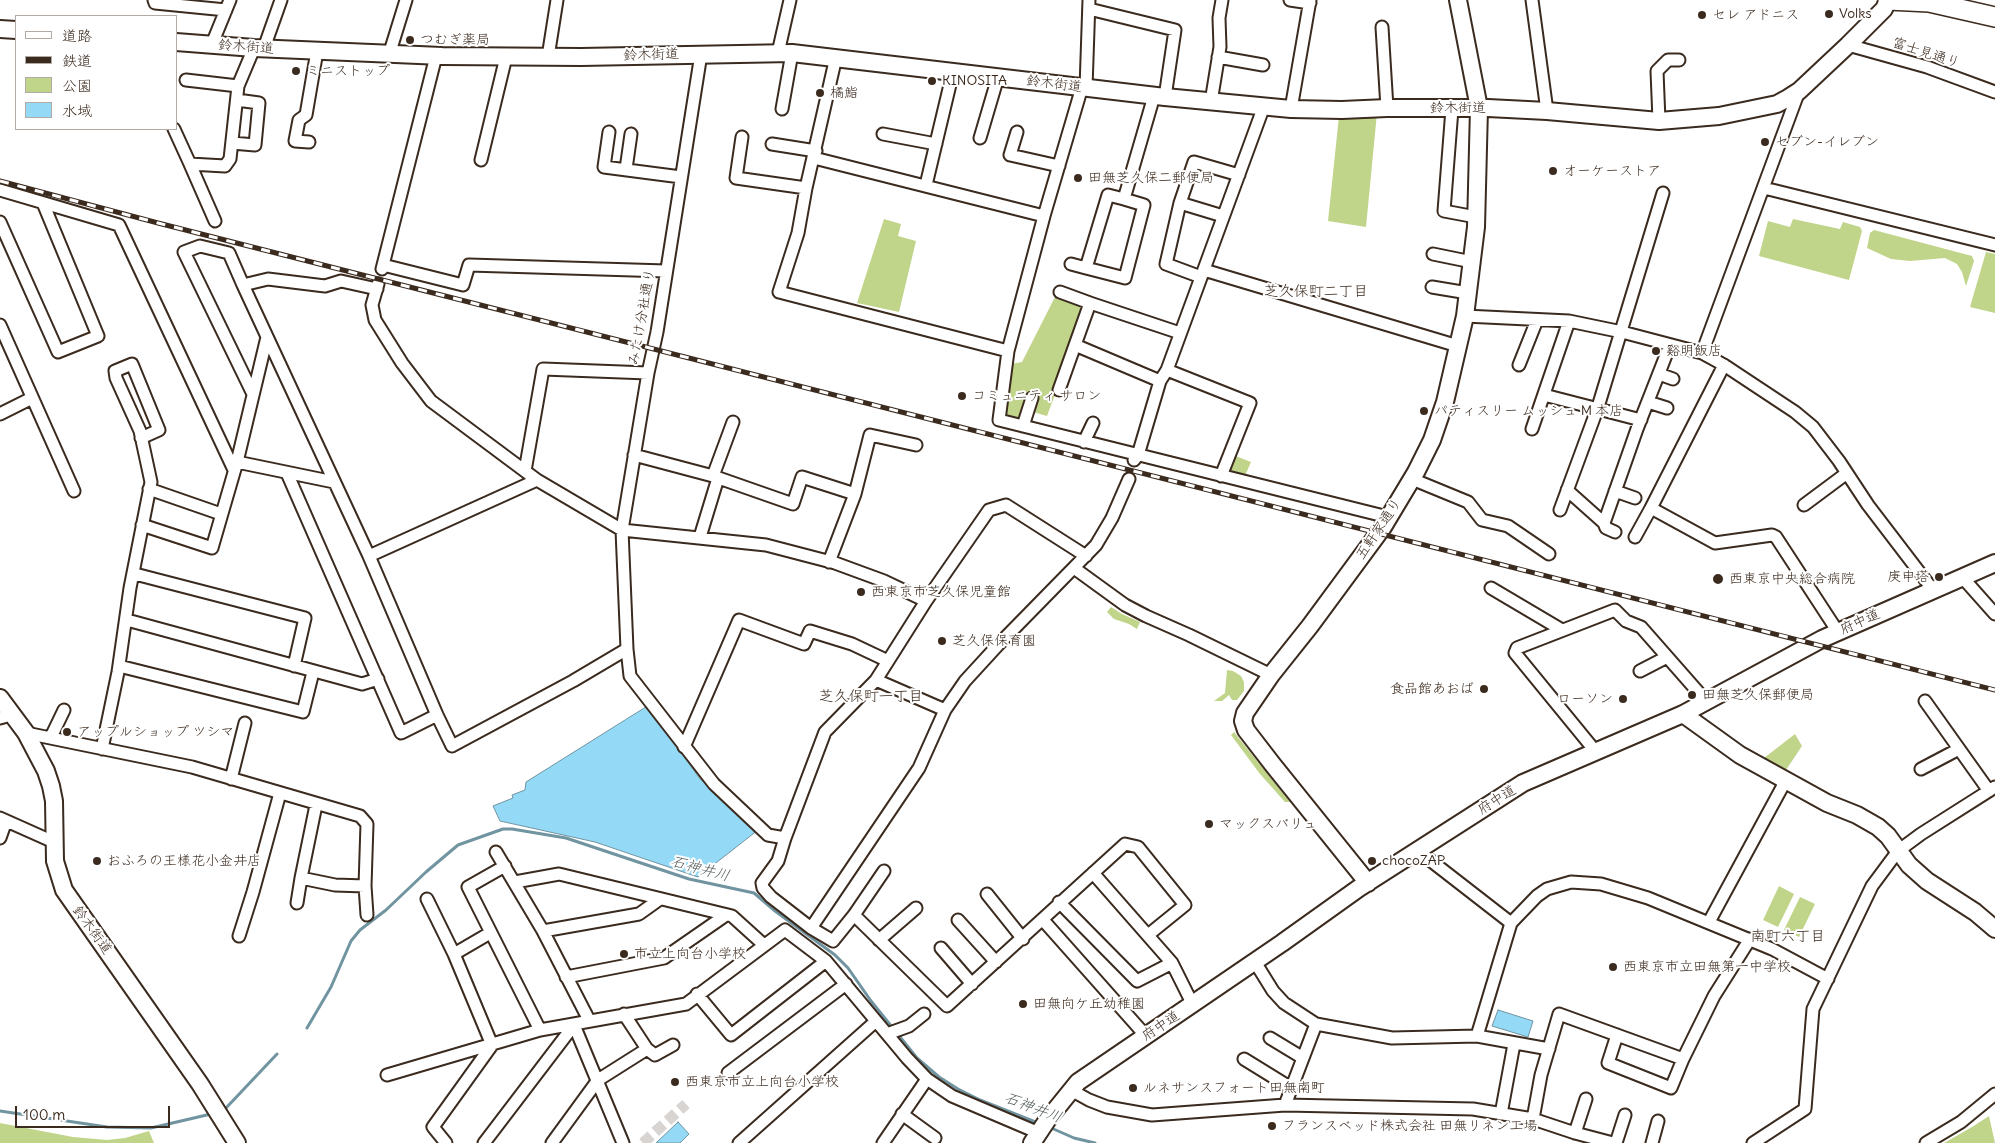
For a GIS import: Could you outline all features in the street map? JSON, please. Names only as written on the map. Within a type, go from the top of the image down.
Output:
[{"type":"main road","points":[[1888,0],[1929,2],[1995,17]]},
{"type":"street","points":[[154,0],[155,3],[228,5],[212,44]]},
{"type":"street","points":[[190,164],[225,166],[230,159],[238,86],[259,48],[280,0]]},
{"type":"street","points":[[389,54],[406,0]]},
{"type":"street","points":[[548,57],[557,0]]},
{"type":"street","points":[[782,109],[790,0]]},
{"type":"street","points":[[1211,102],[1220,48],[1218,18],[1222,0]]},
{"type":"street","points":[[1290,0],[1310,2],[1291,109]]},
{"type":"street","name":"五軒家通り","points":[[1368,883],[1246,730],[1243,721],[1245,713],[1271,675],[1372,543],[1388,518],[1412,479],[1434,437],[1445,402],[1465,316],[1476,217],[1479,108],[1458,0]]},
{"type":"street","points":[[1532,0],[1546,111]]},
{"type":"street","name":"鈴木街道","points":[[178,42],[259,48],[436,56],[548,57],[785,53],[836,57],[998,78],[1211,102],[1291,109],[1479,108],[1546,111],[1659,121],[1718,116],[1777,104],[1799,91],[1848,45],[1884,8],[1888,0]]},
{"type":"street","points":[[1124,199],[1159,96],[1175,30],[1089,4],[1084,87],[1044,216],[1008,351],[998,420],[1084,442],[1136,458],[1221,476],[1388,518]]},
{"type":"street","points":[[1382,27],[1387,108]]},
{"type":"street","points":[[0,29],[15,30]]},
{"type":"street","name":"富士見通り","points":[[1848,45],[1926,67],[1995,92]]},
{"type":"street","points":[[309,142],[290,140],[299,120],[306,115],[317,51]]},
{"type":"street","name":"みたけ分社通り","points":[[701,54],[622,530],[627,649],[630,676],[714,784],[768,834],[785,838]]},
{"type":"street","points":[[436,56],[383,267],[462,285],[469,265],[666,271]]},
{"type":"street","points":[[481,160],[506,57]]},
{"type":"street","points":[[836,57],[806,188],[798,233],[779,292],[1008,351]]},
{"type":"street","points":[[1218,57],[1263,65]]},
{"type":"street","points":[[1659,121],[1657,71],[1668,60],[1679,60]]},
{"type":"street","points":[[926,185],[953,72]]},
{"type":"street","points":[[980,138],[998,78]]},
{"type":"street","points":[[186,80],[238,86]]},
{"type":"street","points":[[1702,353],[1799,91]]},
{"type":"street","points":[[232,143],[255,145],[259,103],[237,100]]},
{"type":"street","points":[[1136,458],[1160,381],[1180,334],[1264,106]]},
{"type":"street","points":[[1452,109],[1444,211],[1476,217]]},
{"type":"street","points":[[174,130],[215,221]]},
{"type":"street","points":[[609,132],[604,167],[681,177]]},
{"type":"street","points":[[1017,132],[1010,154],[1059,166]]},
{"type":"street","points":[[626,169],[631,134]]},
{"type":"street","points":[[883,134],[936,144]]},
{"type":"street","points":[[742,137],[736,178],[806,188]]},
{"type":"street","points":[[772,144],[1044,216]]},
{"type":"street","points":[[1239,175],[1194,162],[1180,203],[1166,264],[1458,346]]},
{"type":"street","points":[[1764,188],[1995,246]]},
{"type":"street","points":[[0,190],[42,204],[119,225],[236,466]]},
{"type":"street","points":[[1560,510],[1598,408],[1663,193]]},
{"type":"street","points":[[1071,264],[1086,268],[1124,278],[1144,204],[1108,195],[1086,268]]},
{"type":"street","points":[[1180,203],[1223,216]]},
{"type":"street","points":[[0,222],[58,352],[98,336],[42,204]]},
{"type":"street","points":[[252,392],[184,252],[200,246],[228,253],[369,556],[452,746],[573,681],[627,649]]},
{"type":"street","points":[[1433,254],[1472,262]]},
{"type":"street","points":[[243,284],[268,279],[325,286],[341,281],[377,287],[372,305],[375,320],[402,363],[431,402],[537,480],[622,530],[766,545],[829,562],[884,581],[926,601]]},
{"type":"street","points":[[1432,287],[1468,293]]},
{"type":"street","points":[[1060,292],[1180,334]]},
{"type":"street","points":[[1059,390],[1090,303]]},
{"type":"street","points":[[1465,316],[1569,321],[1622,332],[1702,353],[1724,365],[1794,412],[1814,428],[1868,505],[1934,590]]},
{"type":"street","points":[[1518,366],[1537,320]]},
{"type":"street","points":[[1532,428],[1569,321]]},
{"type":"street","points":[[0,325],[74,491]]},
{"type":"street","points":[[142,525],[212,548],[236,466],[252,392],[267,337]]},
{"type":"street","points":[[1075,345],[1160,381]]},
{"type":"street","points":[[1604,524],[1670,345]]},
{"type":"street","points":[[102,749],[119,666],[130,588],[151,482],[141,438],[115,371],[132,364],[159,430],[141,438]]},
{"type":"street","points":[[1635,537],[1724,365]]},
{"type":"street","points":[[525,471],[544,369],[648,374]]},
{"type":"street","points":[[1166,370],[1250,402],[1221,476]]},
{"type":"street","points":[[1659,374],[1673,379]]},
{"type":"street","points":[[1544,395],[1641,420]]},
{"type":"street","points":[[0,414],[32,398]]},
{"type":"street","points":[[1023,426],[1032,398]]},
{"type":"street","points":[[1648,402],[1667,408]]},
{"type":"street","points":[[700,537],[715,477],[733,422]]},
{"type":"street","points":[[1084,442],[1093,423]]},
{"type":"street","points":[[829,562],[855,494],[870,435],[916,445]]},
{"type":"street","points":[[634,454],[715,477],[793,504],[802,477],[855,494]]},
{"type":"street","points":[[236,466],[334,482]]},
{"type":"street","points":[[287,473],[401,733],[437,715]]},
{"type":"street","points":[[1804,505],[1847,473]]},
{"type":"street","points":[[811,928],[919,768],[945,710],[965,681],[1096,545],[1112,518],[1129,479]]},
{"type":"street","points":[[1412,479],[1468,502],[1482,520],[1508,526],[1549,554]]},
{"type":"street","points":[[369,556],[537,480]]},
{"type":"street","points":[[149,488],[221,514]]},
{"type":"street","points":[[1567,490],[1606,528],[1615,532]]},
{"type":"street","points":[[1615,491],[1635,498]]},
{"type":"street","points":[[884,871],[854,915],[833,941],[811,928],[771,897],[763,888],[762,883],[778,861],[825,732],[876,680],[926,601],[989,510],[1006,505],[1086,556]]},
{"type":"street","points":[[1651,508],[1715,543],[1772,535],[1776,537],[1838,632]]},
{"type":"street","name":"府中道","points":[[1040,1131],[1078,1082],[1417,850],[1523,784],[1560,766],[1683,714],[1838,632],[1995,563]]},
{"type":"street","points":[[1074,568],[1124,605],[1190,634],[1271,675]]},
{"type":"street","points":[[134,574],[305,618],[294,666]]},
{"type":"street","points":[[1963,578],[1995,614]]},
{"type":"street","points":[[1491,588],[1562,630]]},
{"type":"street","points":[[1596,752],[1515,653],[1517,648],[1615,610],[1626,621],[1641,627],[1706,701]]},
{"type":"street","points":[[127,620],[362,684],[378,679]]},
{"type":"street","points":[[684,747],[739,620],[804,644],[810,631],[852,644],[888,661]]},
{"type":"street","points":[[1640,671],[1667,657]]},
{"type":"street","points":[[119,666],[303,712],[313,672]]},
{"type":"street","points":[[876,680],[945,710]]},
{"type":"street","name":"鈴木街道","points":[[0,698],[6,717],[26,734],[46,771],[54,801],[55,861],[64,890],[218,1112],[237,1143]]},
{"type":"street","points":[[1753,1143],[1805,1109],[1813,1009],[1872,886],[1898,851],[1921,834],[1992,789],[1959,749],[1925,701]]},
{"type":"street","points":[[51,737],[64,710]]},
{"type":"street","points":[[1683,714],[1740,755],[1827,803],[1878,827],[1888,836],[1909,865],[1927,881],[1975,912],[1995,929]]},
{"type":"street","points":[[231,779],[245,723]]},
{"type":"street","points":[[26,734],[51,737],[192,767],[316,805],[360,816],[367,824],[367,915]]},
{"type":"street","points":[[1921,769],[1959,749]]},
{"type":"street","points":[[1708,922],[1786,780]]},
{"type":"street","points":[[238,936],[253,892],[280,793]]},
{"type":"street","points":[[297,904],[316,805]]},
{"type":"street","points":[[0,838],[3,819],[56,843]]},
{"type":"street","points":[[854,915],[947,1006],[1043,920],[1047,913],[1059,902],[1125,844],[1138,847],[1185,905],[1148,935]]},
{"type":"street","points":[[1417,850],[1512,923]]},
{"type":"street","points":[[496,852],[543,931],[589,1020]]},
{"type":"street","points":[[505,866],[468,887],[540,1030]]},
{"type":"street","points":[[1093,873],[1172,963],[1193,1005]]},
{"type":"street","points":[[515,882],[559,874],[732,916],[764,946]]},
{"type":"street","points":[[301,878],[335,885],[366,886]]},
{"type":"street","points":[[1477,1036],[1512,923],[1536,896],[1547,889],[1571,882],[1602,884],[1639,895],[1750,939],[1828,979]]},
{"type":"street","points":[[987,894],[1022,939]]},
{"type":"street","points":[[543,931],[639,914],[660,898]]},
{"type":"street","points":[[427,899],[454,954],[492,1044]]},
{"type":"street","points":[[1059,902],[1137,981],[1172,963]]},
{"type":"street","points":[[879,940],[916,908]]},
{"type":"street","points":[[566,977],[664,958],[726,915]]},
{"type":"street","points":[[958,920],[996,962]]},
{"type":"street","points":[[1043,920],[1146,1036]]},
{"type":"street","points":[[387,1075],[540,1030],[686,1004],[784,930],[826,961],[927,1079],[952,1096],[1040,1131]]},
{"type":"street","points":[[454,954],[490,933]]},
{"type":"street","points":[[1617,1035],[1608,1063],[1671,1088],[1714,996],[1750,939]]},
{"type":"street","points":[[941,948],[972,984]]},
{"type":"street","points":[[697,994],[731,1036],[826,961]]},
{"type":"street","points":[[1255,962],[1278,997],[1316,1024],[1392,1038],[1477,1036],[1549,1049]]},
{"type":"street","points":[[728,1073],[846,984]]},
{"type":"street","points":[[624,1014],[647,1049],[655,1055],[673,1046]]},
{"type":"street","points":[[888,1034],[909,1026],[924,1014]]},
{"type":"street","points":[[1533,1119],[1540,1075],[1559,1014],[1683,1060]]},
{"type":"street","points":[[739,1143],[876,1021]]},
{"type":"street","points":[[1285,1105],[1316,1024]]},
{"type":"street","points":[[574,1025],[623,1143]]},
{"type":"street","points":[[484,1143],[574,1025]]},
{"type":"street","points":[[1270,1038],[1302,1058]]},
{"type":"street","points":[[446,1143],[433,1127],[492,1044]]},
{"type":"street","points":[[1501,1114],[1514,1044]]},
{"type":"street","points":[[552,1143],[598,1080],[647,1049]]},
{"type":"street","points":[[1244,1060],[1291,1088]]},
{"type":"street","points":[[883,1143],[927,1079]]},
{"type":"street","points":[[1071,1090],[1107,1107],[1152,1115],[1285,1105],[1473,1109],[1533,1119],[1575,1133],[1615,1143],[1625,1115]]},
{"type":"street","points":[[1926,1143],[1961,1122],[1995,1094]]},
{"type":"street","points":[[1575,1133],[1586,1099]]},
{"type":"street","points":[[902,1114],[935,1138]]},
{"type":"street","points":[[1652,1143],[1658,1121]]},
{"type":"green space","points":[[1377,113],[1366,227],[1328,221],[1339,116]]},
{"type":"green space","points":[[884,219],[901,224],[898,236],[916,241],[899,312],[857,303]]},
{"type":"green space","points":[[1793,219],[1840,229],[1843,222],[1860,227],[1862,231],[1849,280],[1759,256],[1768,221],[1790,227]]},
{"type":"green space","points":[[1874,230],[1972,256],[1974,261],[1966,286],[1962,272],[1957,264],[1945,258],[1910,261],[1891,259],[1867,248],[1870,233]]},
{"type":"green space","points":[[1986,252],[1995,254],[1995,313],[1970,307]]},
{"type":"green space","points":[[1056,295],[1088,306],[1047,416],[1026,410],[1022,424],[1002,418],[1011,364],[1022,362]]},
{"type":"green space","points":[[1233,455],[1251,462],[1244,478],[1228,474]]},
{"type":"green space","points":[[1111,607],[1140,622],[1137,629],[1114,619],[1107,612]]},
{"type":"green space","points":[[1227,670],[1241,676],[1244,682],[1244,691],[1237,700],[1232,700],[1229,695],[1222,701],[1214,701],[1225,693]]},
{"type":"green space","points":[[1234,732],[1290,802],[1285,802],[1260,774],[1231,735]]},
{"type":"green space","points":[[1795,734],[1802,746],[1786,770],[1764,758]]},
{"type":"green space","points":[[1779,886],[1794,894],[1778,927],[1763,920]]},
{"type":"green space","points":[[1800,897],[1815,904],[1799,937],[1784,930]]},
{"type":"green space","points":[[1989,1116],[1995,1143],[1944,1143],[1972,1127]]},
{"type":"green space","points":[[0,1123],[73,1137],[107,1140],[125,1138],[149,1131],[154,1143],[0,1143]]},
{"type":"water","points":[[649,705],[700,779],[758,830],[698,877],[595,842],[500,821],[493,806],[513,798],[512,795],[525,790],[526,782]]},
{"type":"water","points":[[1498,1010],[1533,1021],[1528,1037],[1492,1026]]},
{"type":"water","points":[[678,1122],[689,1134],[680,1143],[656,1143]]},
{"type":"waterway","name":"石神井川","points":[[307,1028],[331,987],[351,941],[360,930],[386,910],[458,845],[503,829],[512,829],[566,838],[689,879],[754,893],[775,911],[835,955],[848,968],[871,1001],[917,1058],[939,1077],[980,1100],[1038,1123]]},
{"type":"waterway","name":"石神井川","points":[[222,1110],[277,1054]]},
{"type":"waterway","name":"石神井川","points":[[0,1111],[107,1127],[151,1128],[211,1114]]},
{"type":"waterway","name":"石神井川","points":[[1049,1127],[1074,1138],[1095,1143]]},
{"type":"tunnel","points":[[643,1143],[686,1104]]},
{"type":"railway","points":[[0,181],[158,223],[1995,690]]},
{"type":"place","name":"Volks","points":[[1829,14]]},
{"type":"place","name":"セレ アドニス","points":[[1702,15]]},
{"type":"place","name":"つむぎ薬局","points":[[410,40]]},
{"type":"place","name":"ミニストップ","points":[[296,71]]},
{"type":"place","name":"KINOSITA","points":[[932,81]]},
{"type":"place","name":"橘鮨","points":[[820,93]]},
{"type":"place","name":"セブン-イレブン","points":[[1765,142]]},
{"type":"place","name":"オーケーストア","points":[[1553,171]]},
{"type":"place","name":"田無芝久保二郵便局","points":[[1078,178]]},
{"type":"place","name":"谿明飯店","points":[[1656,351]]},
{"type":"place","name":"コミュニティ サロン","points":[[962,396]]},
{"type":"place","name":"パティスリー ムッシュ M 本店","points":[[1424,411]]},
{"type":"place","name":"庚申塔","points":[[1939,577]]},
{"type":"place","name":"西東京中央総合病院","points":[[1718,579]]},
{"type":"place","name":"西東京市芝久保児童館","points":[[861,592]]},
{"type":"place","name":"芝久保保育園","points":[[942,641]]},
{"type":"place","name":"食品館あおば","points":[[1484,689]]},
{"type":"place","name":"田無芝久保郵便局","points":[[1692,695]]},
{"type":"place","name":"ローソン","points":[[1623,699]]},
{"type":"place","name":"アップルショップ ツシマ","points":[[67,732]]},
{"type":"place","name":"マックスバリュ","points":[[1209,824]]},
{"type":"place","name":"おふろの王様花小金井店","points":[[97,861]]},
{"type":"place","name":"chocoZAP","points":[[1372,861]]},
{"type":"place","name":"市立上向台小学校","points":[[624,954]]},
{"type":"place","name":"西東京市立田無第一中学校","points":[[1613,967]]},
{"type":"place","name":"田無向ケ丘幼稚園","points":[[1023,1004]]},
{"type":"place","name":"西東京市立上向台小学校","points":[[675,1082]]},
{"type":"place","name":"ルネサンスフォート田無南町","points":[[1133,1088]]},
{"type":"place","name":"フランスベッド株式会社 田無リネン工場","points":[[1272,1126]]},
{"type":"district","name":"芝久保町二丁目","points":[[1316,292]]},
{"type":"district","name":"芝久保町一丁目","points":[[871,697]]},
{"type":"district","name":"南町六丁目","points":[[1788,937]]}]
